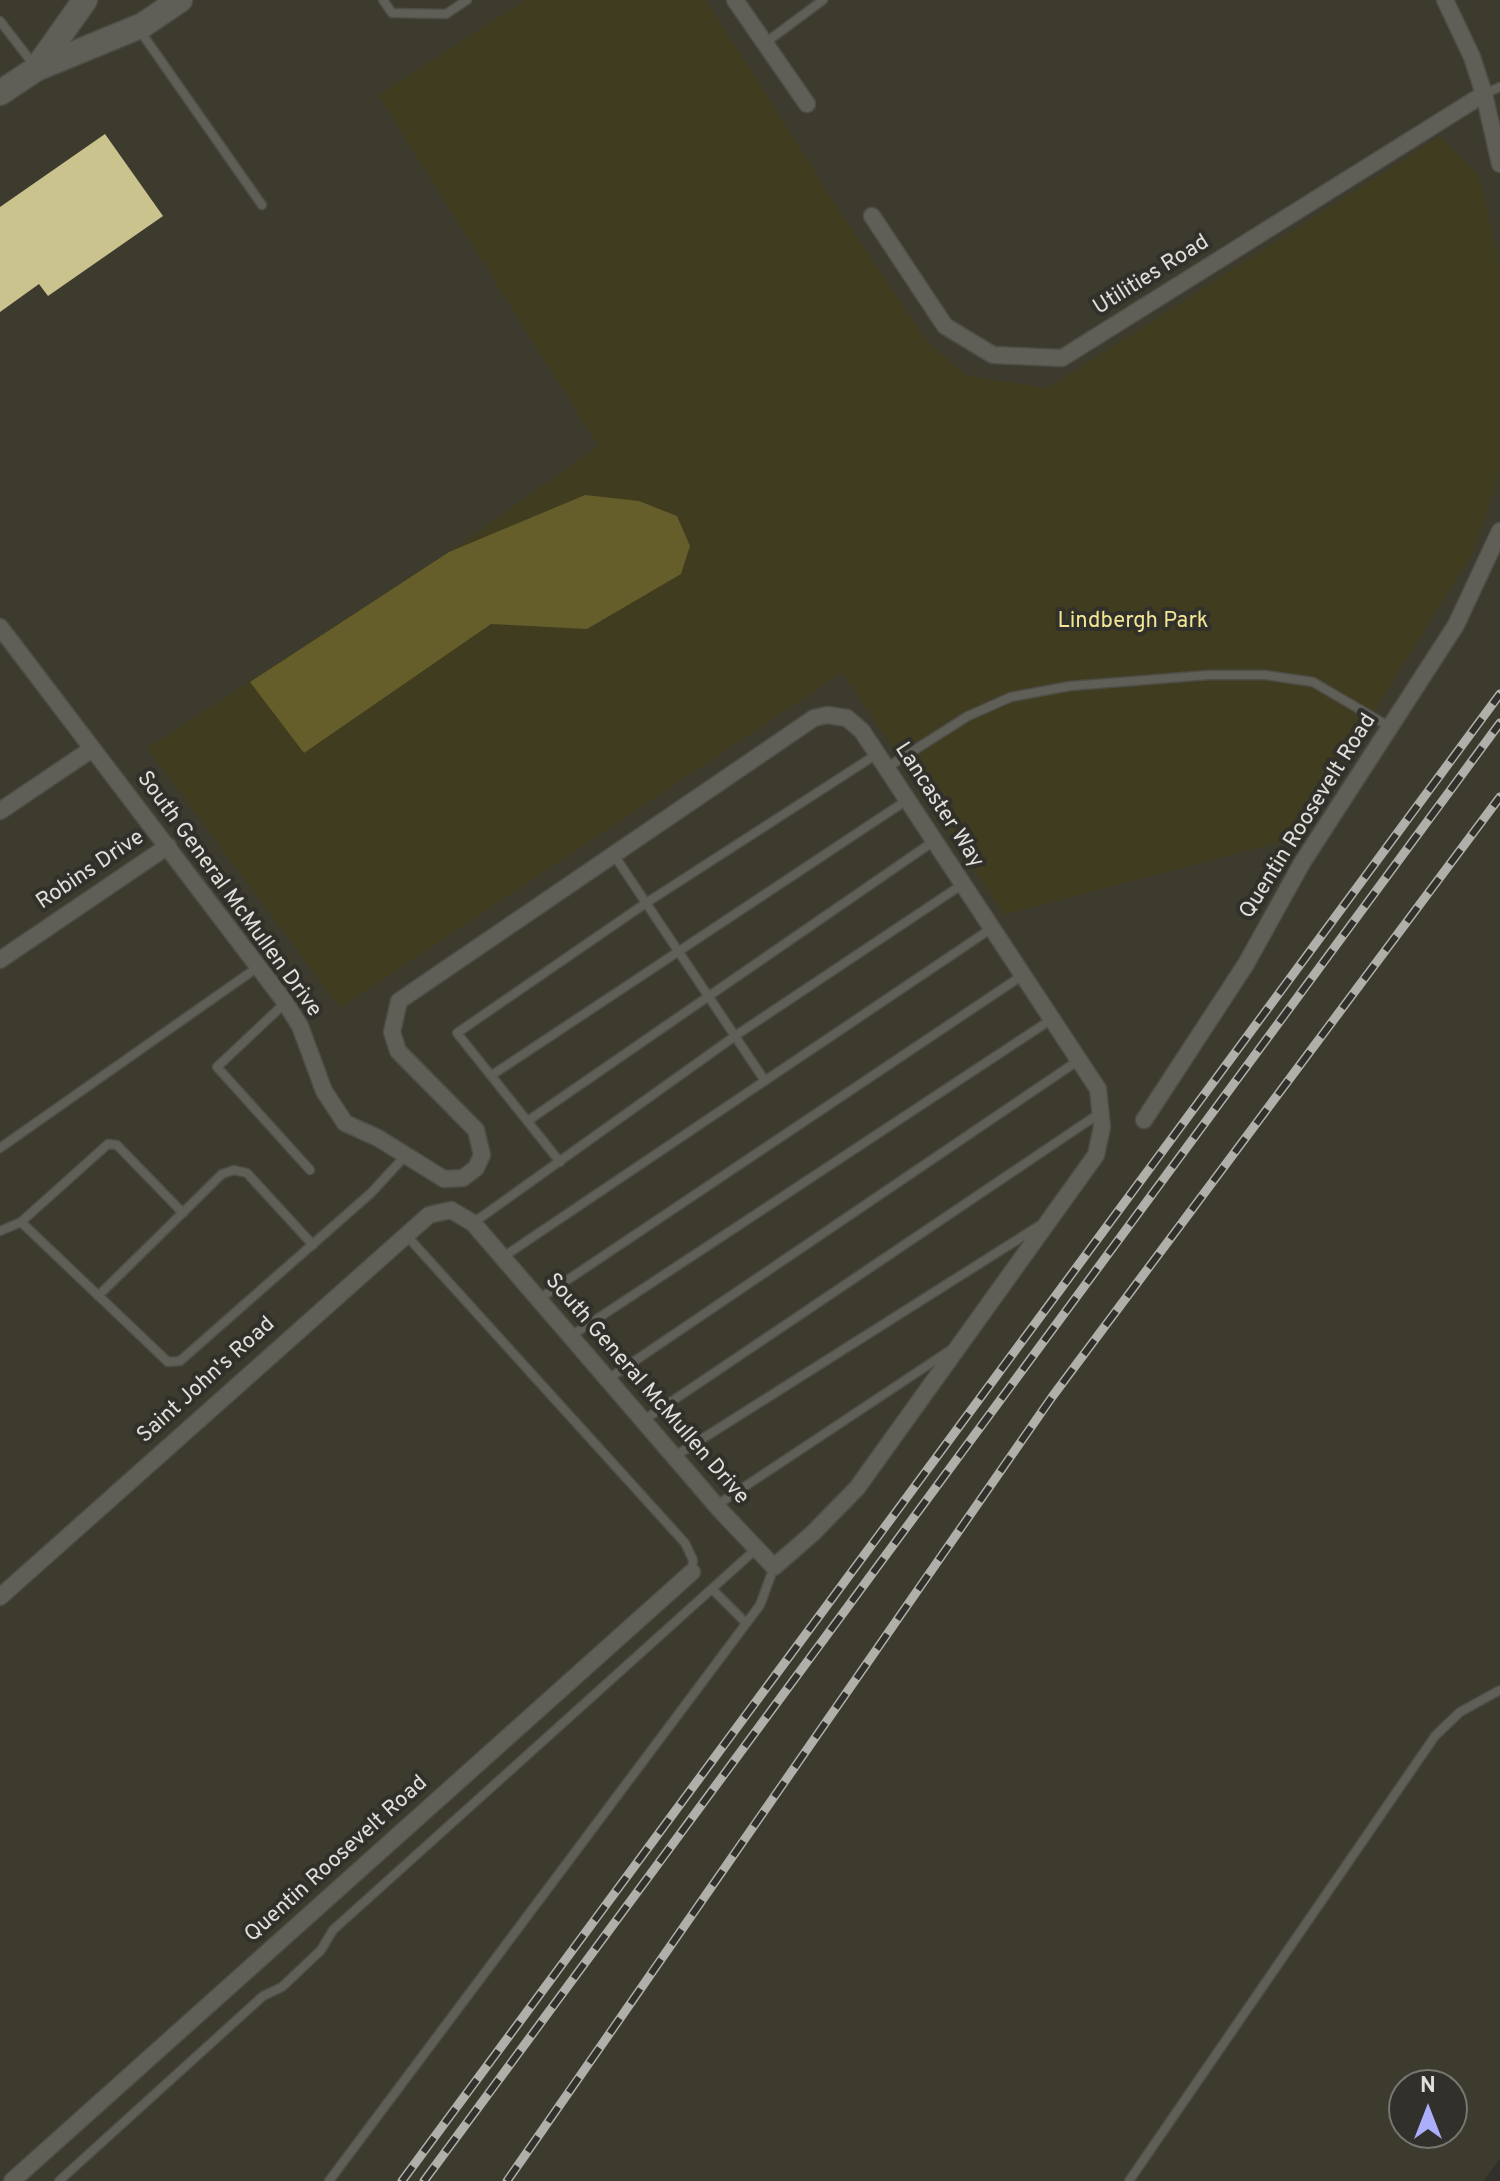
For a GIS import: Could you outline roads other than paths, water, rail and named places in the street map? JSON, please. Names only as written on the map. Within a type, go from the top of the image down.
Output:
[{"type":"main road","points":[[36,69],[85,0]]},
{"type":"main road","points":[[0,93],[36,69],[138,27],[180,0]]},
{"type":"street","points":[[735,0],[807,104]]},
{"type":"street","points":[[1445,0],[1472,57],[1492,90],[1500,164]]},
{"type":"street","name":"Utilities Road","points":[[872,216],[945,326],[993,355],[1062,358],[1492,90]]},
{"type":"street","name":"Quentin Roosevelt Road","points":[[1144,1120],[1246,964],[1302,863],[1456,625],[1500,531]]},
{"type":"street","name":"South General McMullen Drive","points":[[0,627],[285,1002],[300,1026],[324,1091],[345,1123],[428,1170]]},
{"type":"street","name":"Lancaster Way","points":[[428,1170],[444,1179],[463,1178],[476,1168],[482,1155],[476,1130],[398,1051],[392,1032],[399,1001],[814,718],[827,715],[847,718],[862,731],[1098,1089],[1102,1127],[1096,1155],[857,1488],[774,1567]]},
{"type":"street","points":[[0,811],[92,749]]},
{"type":"street","name":"Robins Drive","points":[[0,960],[168,846]]},
{"type":"street","name":"South General McMullen Drive","points":[[451,1210],[473,1223],[674,1457],[774,1567]]},
{"type":"street","name":"Saint John's Road","points":[[0,1597],[429,1215],[451,1210]]},
{"type":"street","name":"Quentin Roosevelt Road","points":[[12,2181],[692,1572]]},
{"type":"lane","points":[[383,0],[392,13],[446,14],[467,0]]},
{"type":"lane","points":[[765,43],[823,0]]},
{"type":"lane","points":[[0,21],[36,69]]},
{"type":"lane","points":[[138,27],[262,205]]},
{"type":"lane","points":[[560,1162],[457,1033],[646,903],[882,761],[1011,697],[1070,686],[1209,675],[1265,675],[1313,682],[1390,727]]},
{"type":"lane","points":[[492,1075],[908,800]]},
{"type":"lane","points":[[529,1120],[934,841]]},
{"type":"lane","points":[[614,855],[765,1081]]},
{"type":"lane","points":[[473,1223],[735,1036],[963,884]]},
{"type":"lane","points":[[502,1257],[992,928]]},
{"type":"lane","points":[[0,1148],[258,967]]},
{"type":"lane","points":[[538,1299],[1023,975]]},
{"type":"lane","points":[[285,1002],[217,1067],[310,1170]]},
{"type":"lane","points":[[571,1337],[1052,1019]]},
{"type":"lane","points":[[607,1380],[1079,1060]]},
{"type":"lane","points":[[643,1421],[1101,1112]]},
{"type":"lane","points":[[0,1231],[21,1222],[108,1144],[117,1145],[183,1213]]},
{"type":"lane","points":[[21,1222],[168,1362],[180,1361],[371,1193],[406,1155]]},
{"type":"lane","points":[[98,1296],[222,1174],[234,1170],[247,1173],[313,1245]]},
{"type":"lane","points":[[674,1457],[1050,1219]]},
{"type":"lane","points":[[406,1235],[685,1543],[693,1560],[692,1572]]},
{"type":"lane","points":[[716,1505],[961,1343]]},
{"type":"lane","points":[[59,2181],[255,2003],[282,1987],[321,1950],[333,1930],[756,1549]]},
{"type":"lane","points":[[329,2181],[760,1605],[774,1567]]},
{"type":"lane","points":[[712,1589],[746,1623]]},
{"type":"lane","points":[[1129,2181],[1435,1736],[1460,1712],[1500,1690]]},
{"type":"railway","points":[[402,2181],[1500,694]]},
{"type":"railway","points":[[424,2181],[1500,723]]},
{"type":"railway","points":[[507,2181],[1052,1397],[1500,797]]},
{"type":"park label","name":"Lindbergh Park","points":[[1133,623]]}]
